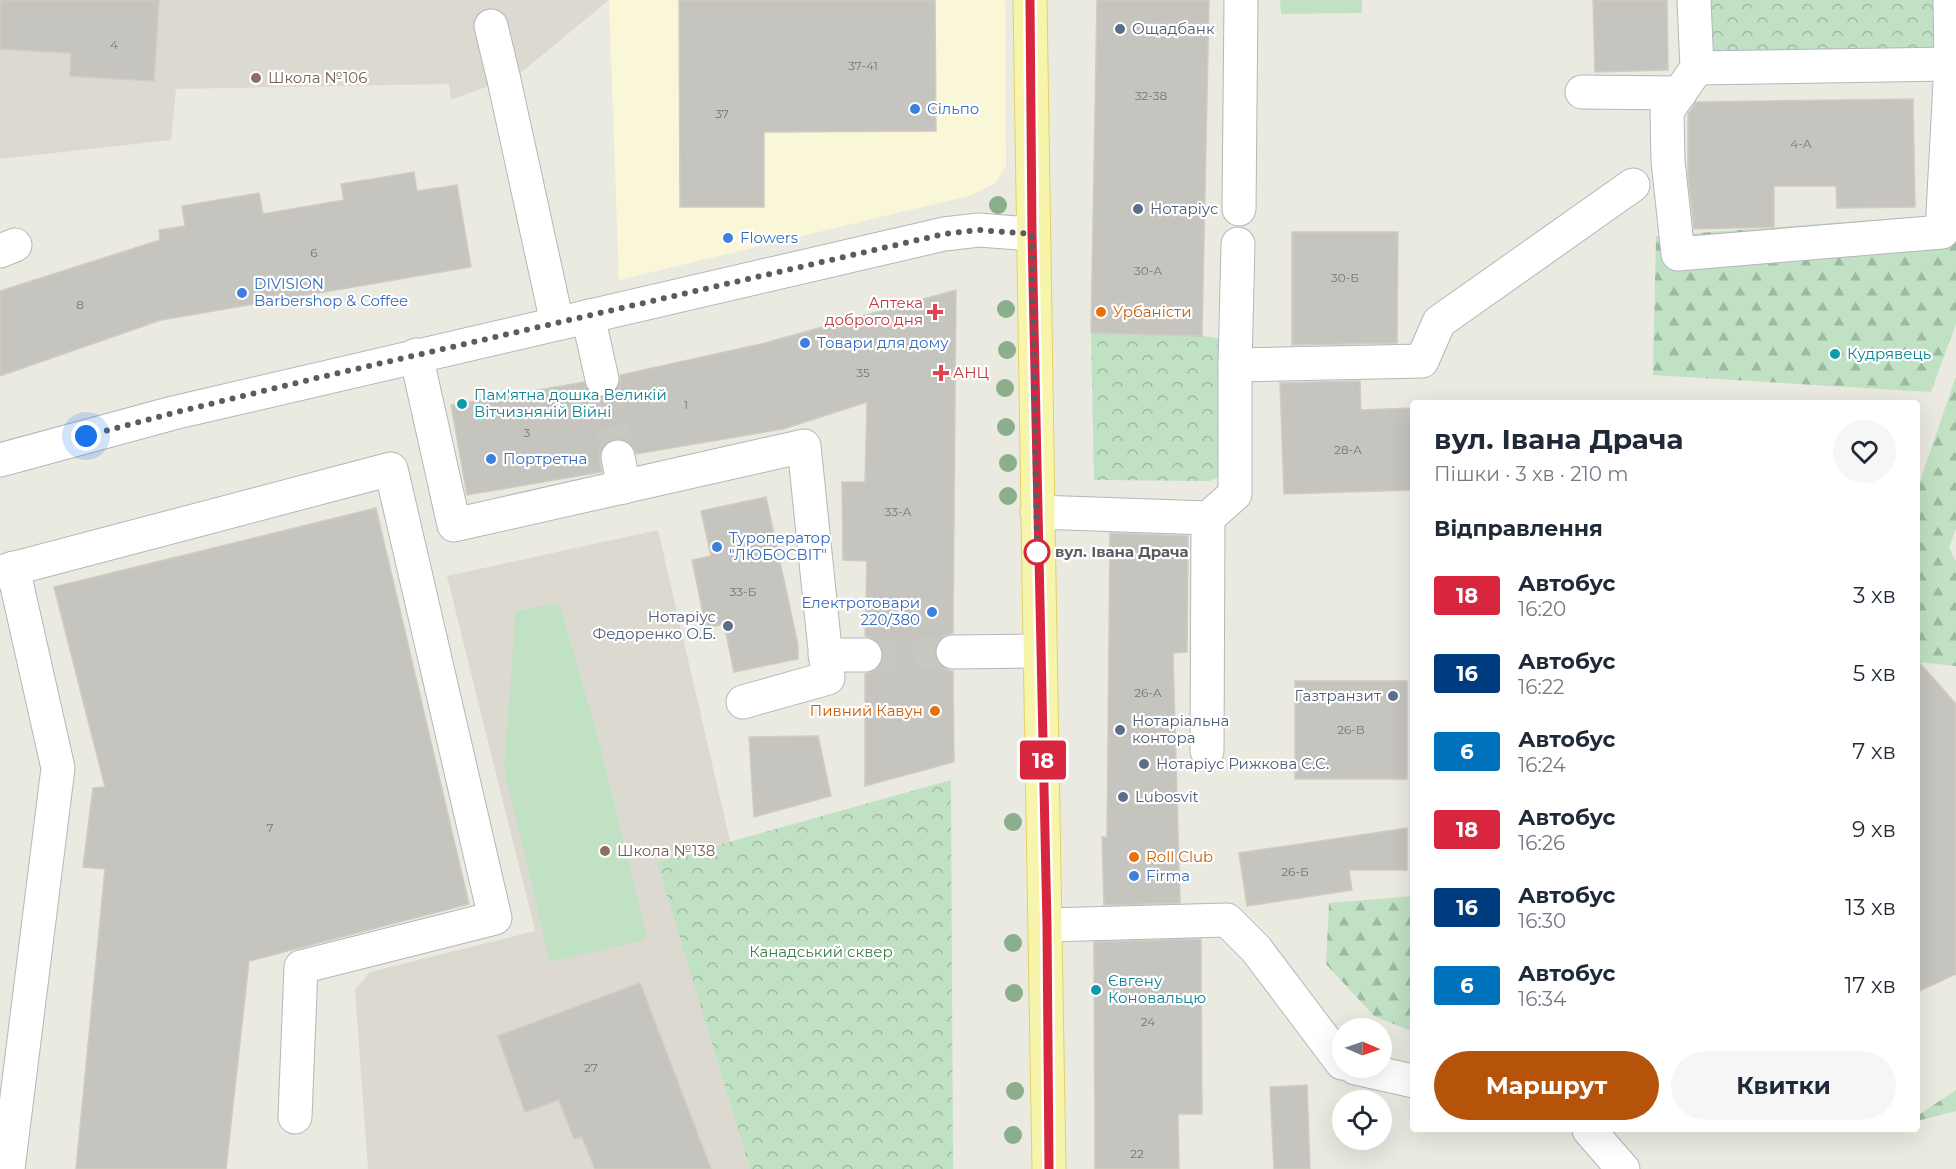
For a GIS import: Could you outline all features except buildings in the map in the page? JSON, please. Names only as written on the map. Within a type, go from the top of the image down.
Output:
[{"type":"main road","points":[[1030,0],[1037,512],[1047,925],[1049,1169]]},
{"type":"street","points":[[1239,209],[1241,0]]},
{"type":"street","points":[[1694,0],[1688,80],[1667,111],[1668,160],[1678,254],[1942,232],[1951,64],[1950,0]]},
{"type":"street","points":[[490,26],[573,320],[602,379]]},
{"type":"street","points":[[1582,92],[1688,80],[1951,64]]},
{"type":"street","points":[[1235,365],[1422,361],[1439,322],[1633,184]]},
{"type":"street","points":[[0,460],[173,413],[944,234],[979,230],[1032,234]]},
{"type":"street","points":[[1037,512],[1208,518],[1235,494],[1238,244]]},
{"type":"street","points":[[416,356],[454,525],[621,472],[804,446],[828,678],[743,702]]},
{"type":"street","points":[[8,1169],[58,768],[7,570],[391,469],[495,918],[301,967],[295,1117]]},
{"type":"street","points":[[1207,751],[1208,518]]},
{"type":"street","points":[[953,652],[1040,651]]},
{"type":"street","points":[[825,655],[865,654]]},
{"type":"street","points":[[1047,925],[1227,920],[1256,948],[1332,1050]]},
{"type":"street","points":[[1392,1076],[1410,1080]]},
{"type":"street","points":[[1591,1132],[1623,1169]]},
{"type":"shaded area","name":"Школа №106","points":[[0,0],[609,0],[518,75],[451,100],[449,84],[176,89],[171,140],[0,159]]},
{"type":"shaded area","points":[[609,0],[1005,0],[1006,167],[995,183],[972,195],[619,280]]},
{"type":"shaded area","name":"Школа №138","points":[[658,530],[730,841],[658,862],[750,1169],[368,1169],[355,990],[370,972],[535,931],[447,576]]},
{"type":"green space","points":[[1280,0],[1362,0],[1362,13],[1281,14]]},
{"type":"green space","points":[[1706,0],[1939,0],[1939,53],[1707,55]]},
{"type":"green space","points":[[1956,214],[1956,324],[1931,392],[1653,375],[1656,236]]},
{"type":"green space","points":[[1091,333],[1202,336],[1224,339],[1230,474],[1209,481],[1094,480]]},
{"type":"green space","points":[[1956,376],[1956,528],[1949,548],[1956,561],[1956,666],[1920,662],[1920,481]]},
{"type":"green space","points":[[559,603],[600,745],[647,939],[550,962],[504,768],[516,611]]},
{"type":"green space","name":"Канадський сквер","points":[[951,780],[953,1169],[750,1169],[657,862]]},
{"type":"green space","points":[[1410,896],[1410,1031],[1392,1023],[1392,1018],[1374,1016],[1326,964],[1329,903]]},
{"type":"green space","points":[[1956,1090],[1956,1111],[1920,1120],[1920,1114]]},
{"type":"tunnel","points":[[602,379],[618,457]]},
{"type":"tunnel","points":[[865,655],[953,652]]},
{"type":"bus line","name":"18","points":[[1030,0],[1038,563],[1047,925],[1049,1169]]},
{"type":"place","name":"Ощадбанк","points":[[1120,29]]},
{"type":"place","name":"Школа №106","points":[[256,78]]},
{"type":"place","name":"Сільпо","points":[[915,109]]},
{"type":"place","name":"Нотаріус","points":[[1138,209]]},
{"type":"place","name":"Flowers","points":[[728,238]]},
{"type":"place","name":"DIVISION Barbershop & Coffee","points":[[242,293]]},
{"type":"place","name":"Аптека доброго дня","points":[[935,312]]},
{"type":"place","name":"Урбаністи","points":[[1101,312]]},
{"type":"place","name":"Товари для дому","points":[[805,343]]},
{"type":"place","name":"Кудрявець","points":[[1835,354]]},
{"type":"place","name":"АНЦ","points":[[941,373]]},
{"type":"place","name":"Пам'ятна дошка Великій Вітчизняній Війні","points":[[462,404]]},
{"type":"place","name":"Портретна","points":[[491,459]]},
{"type":"place","name":"Туроператор \"ЛЮБОСВІТ\"","points":[[717,547]]},
{"type":"place","name":"вул. Івана Драча","points":[[1037,552]]},
{"type":"place","name":"Електротовари 220/380","points":[[932,612]]},
{"type":"place","name":"Нотаріус Федоренко О.Б.","points":[[728,626]]},
{"type":"place","name":"Газтранзит","points":[[1393,696]]},
{"type":"place","name":"Пивний Кавун","points":[[935,711]]},
{"type":"place","name":"Нотаріальна контора","points":[[1120,730]]},
{"type":"place","name":"Нотаріус Рижкова С.С.","points":[[1144,764]]},
{"type":"place","name":"Lubosvit","points":[[1123,797]]},
{"type":"place","name":"Школа №138","points":[[605,851]]},
{"type":"place","name":"Roll Club","points":[[1134,857]]},
{"type":"place","name":"Firma","points":[[1134,876]]},
{"type":"place","name":"Євгену Коновальцю","points":[[1096,990]]},
{"type":"route","points":[[86,436],[321,377],[944,234],[979,230],[1032,234],[1037,552]]}]
